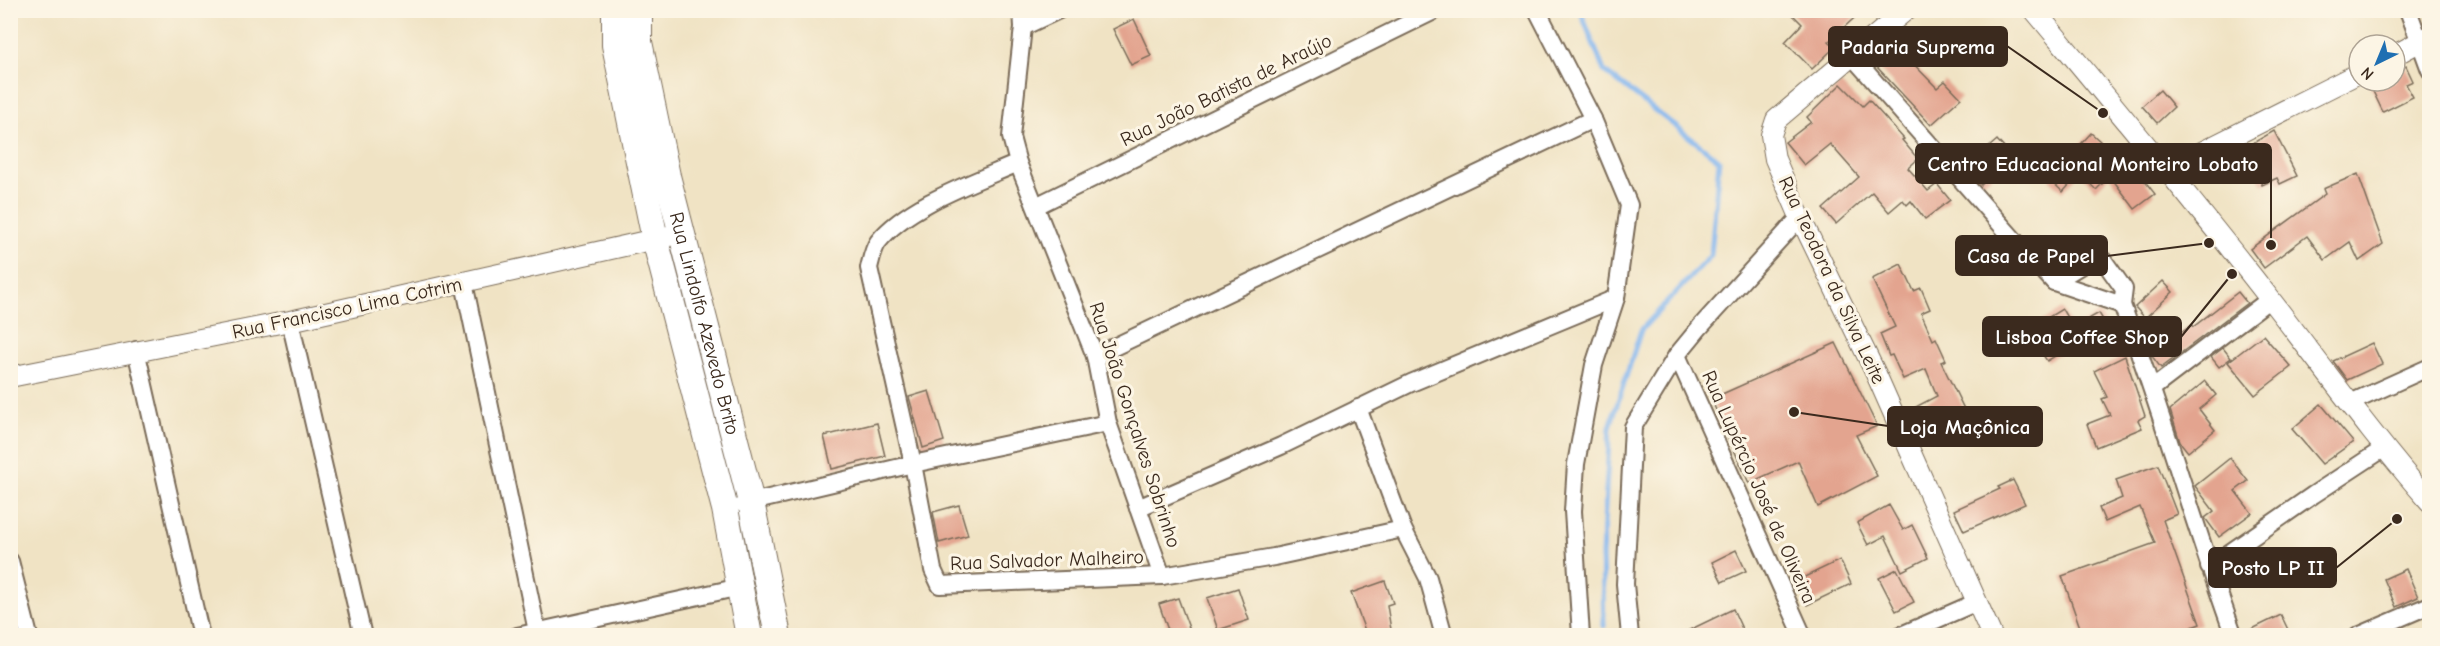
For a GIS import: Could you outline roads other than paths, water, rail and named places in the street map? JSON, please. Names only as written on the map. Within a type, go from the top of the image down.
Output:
[{"type":"main road","name":"Rua Lindolfo Azevedo Brito","points":[[615,10],[615,45],[655,239],[725,509],[749,636]]},
{"type":"main road","name":"Rua Lindolfo Azevedo Brito","points":[[639,10],[639,42],[667,176],[751,502],[778,636]]},
{"type":"street","points":[[1023,19],[1059,10]]},
{"type":"street","name":"Rua João Batista de Araújo","points":[[1036,206],[1436,10]]},
{"type":"street","points":[[1537,10],[1593,119],[1629,205],[1616,298],[1594,364],[1576,464],[1573,512],[1581,636]]},
{"type":"street","points":[[1906,10],[1851,56],[2054,282],[2122,305]]},
{"type":"street","points":[[2034,10],[2168,169],[2270,298],[2383,449],[2430,502]]},
{"type":"street","points":[[2408,10],[2424,39],[2430,70]]},
{"type":"street","name":"Rua João Gonçalves Sobrinho","points":[[1023,19],[1011,137],[1018,163],[1095,356],[1108,423],[1162,576]]},
{"type":"street","points":[[2407,48],[2424,39]]},
{"type":"street","name":"Rua Teodora da Silva Leite","points":[[1851,56],[1776,120],[1771,135],[1775,159],[1800,217],[1876,374],[1992,636]]},
{"type":"street","points":[[2168,169],[2347,79]]},
{"type":"street","points":[[1095,356],[1593,119]]},
{"type":"street","points":[[913,465],[869,268],[876,244],[890,230],[929,202],[1018,163]]},
{"type":"street","points":[[1630,636],[1625,584],[1633,428],[1677,355],[1800,217]]},
{"type":"street","name":"Rua Francisco Lima Cotrim","points":[[10,377],[290,321],[682,233]]},
{"type":"street","points":[[2054,282],[2095,257],[2104,261],[2124,289],[2122,305],[2153,388],[2209,567],[2234,636]]},
{"type":"street","points":[[464,283],[538,633]]},
{"type":"street","points":[[1138,508],[1281,446],[1411,383],[1616,298]]},
{"type":"street","points":[[2153,388],[2270,298]]},
{"type":"street","points":[[290,321],[363,636]]},
{"type":"street","points":[[136,350],[201,636]]},
{"type":"street","name":"Rua Lupércio José de Oliveira","points":[[1677,355],[1803,636]]},
{"type":"street","points":[[2350,404],[2430,367]]},
{"type":"street","points":[[1358,408],[1403,529],[1428,578],[1444,636]]},
{"type":"street","points":[[725,509],[1108,423]]},
{"type":"street","points":[[2209,567],[2383,449]]},
{"type":"street","name":"Rua Salvador Malheiro","points":[[913,465],[933,570],[940,585],[1162,576],[1274,556],[1403,529]]},
{"type":"street","points":[[10,561],[29,636]]},
{"type":"street","points":[[517,636],[740,587]]},
{"type":"street","points":[[1899,636],[1977,602]]},
{"type":"street","points":[[2358,636],[2430,605]]},
{"type":"waterway","points":[[1580,10],[1604,71],[1719,160],[1711,255],[1641,330],[1610,427],[1602,554],[1604,626]]},
{"type":"place","name":"Padaria Suprema","points":[[2103,113]]},
{"type":"place","name":"Casa de Papel","points":[[2209,243]]},
{"type":"place","name":"Centro Educacional Monteiro Lobato","points":[[2271,245]]},
{"type":"place","name":"Lisboa Coffee Shop","points":[[2232,274]]},
{"type":"place","name":"Loja Maçônica","points":[[1794,412]]},
{"type":"place","name":"Posto LP II","points":[[2397,519]]}]
